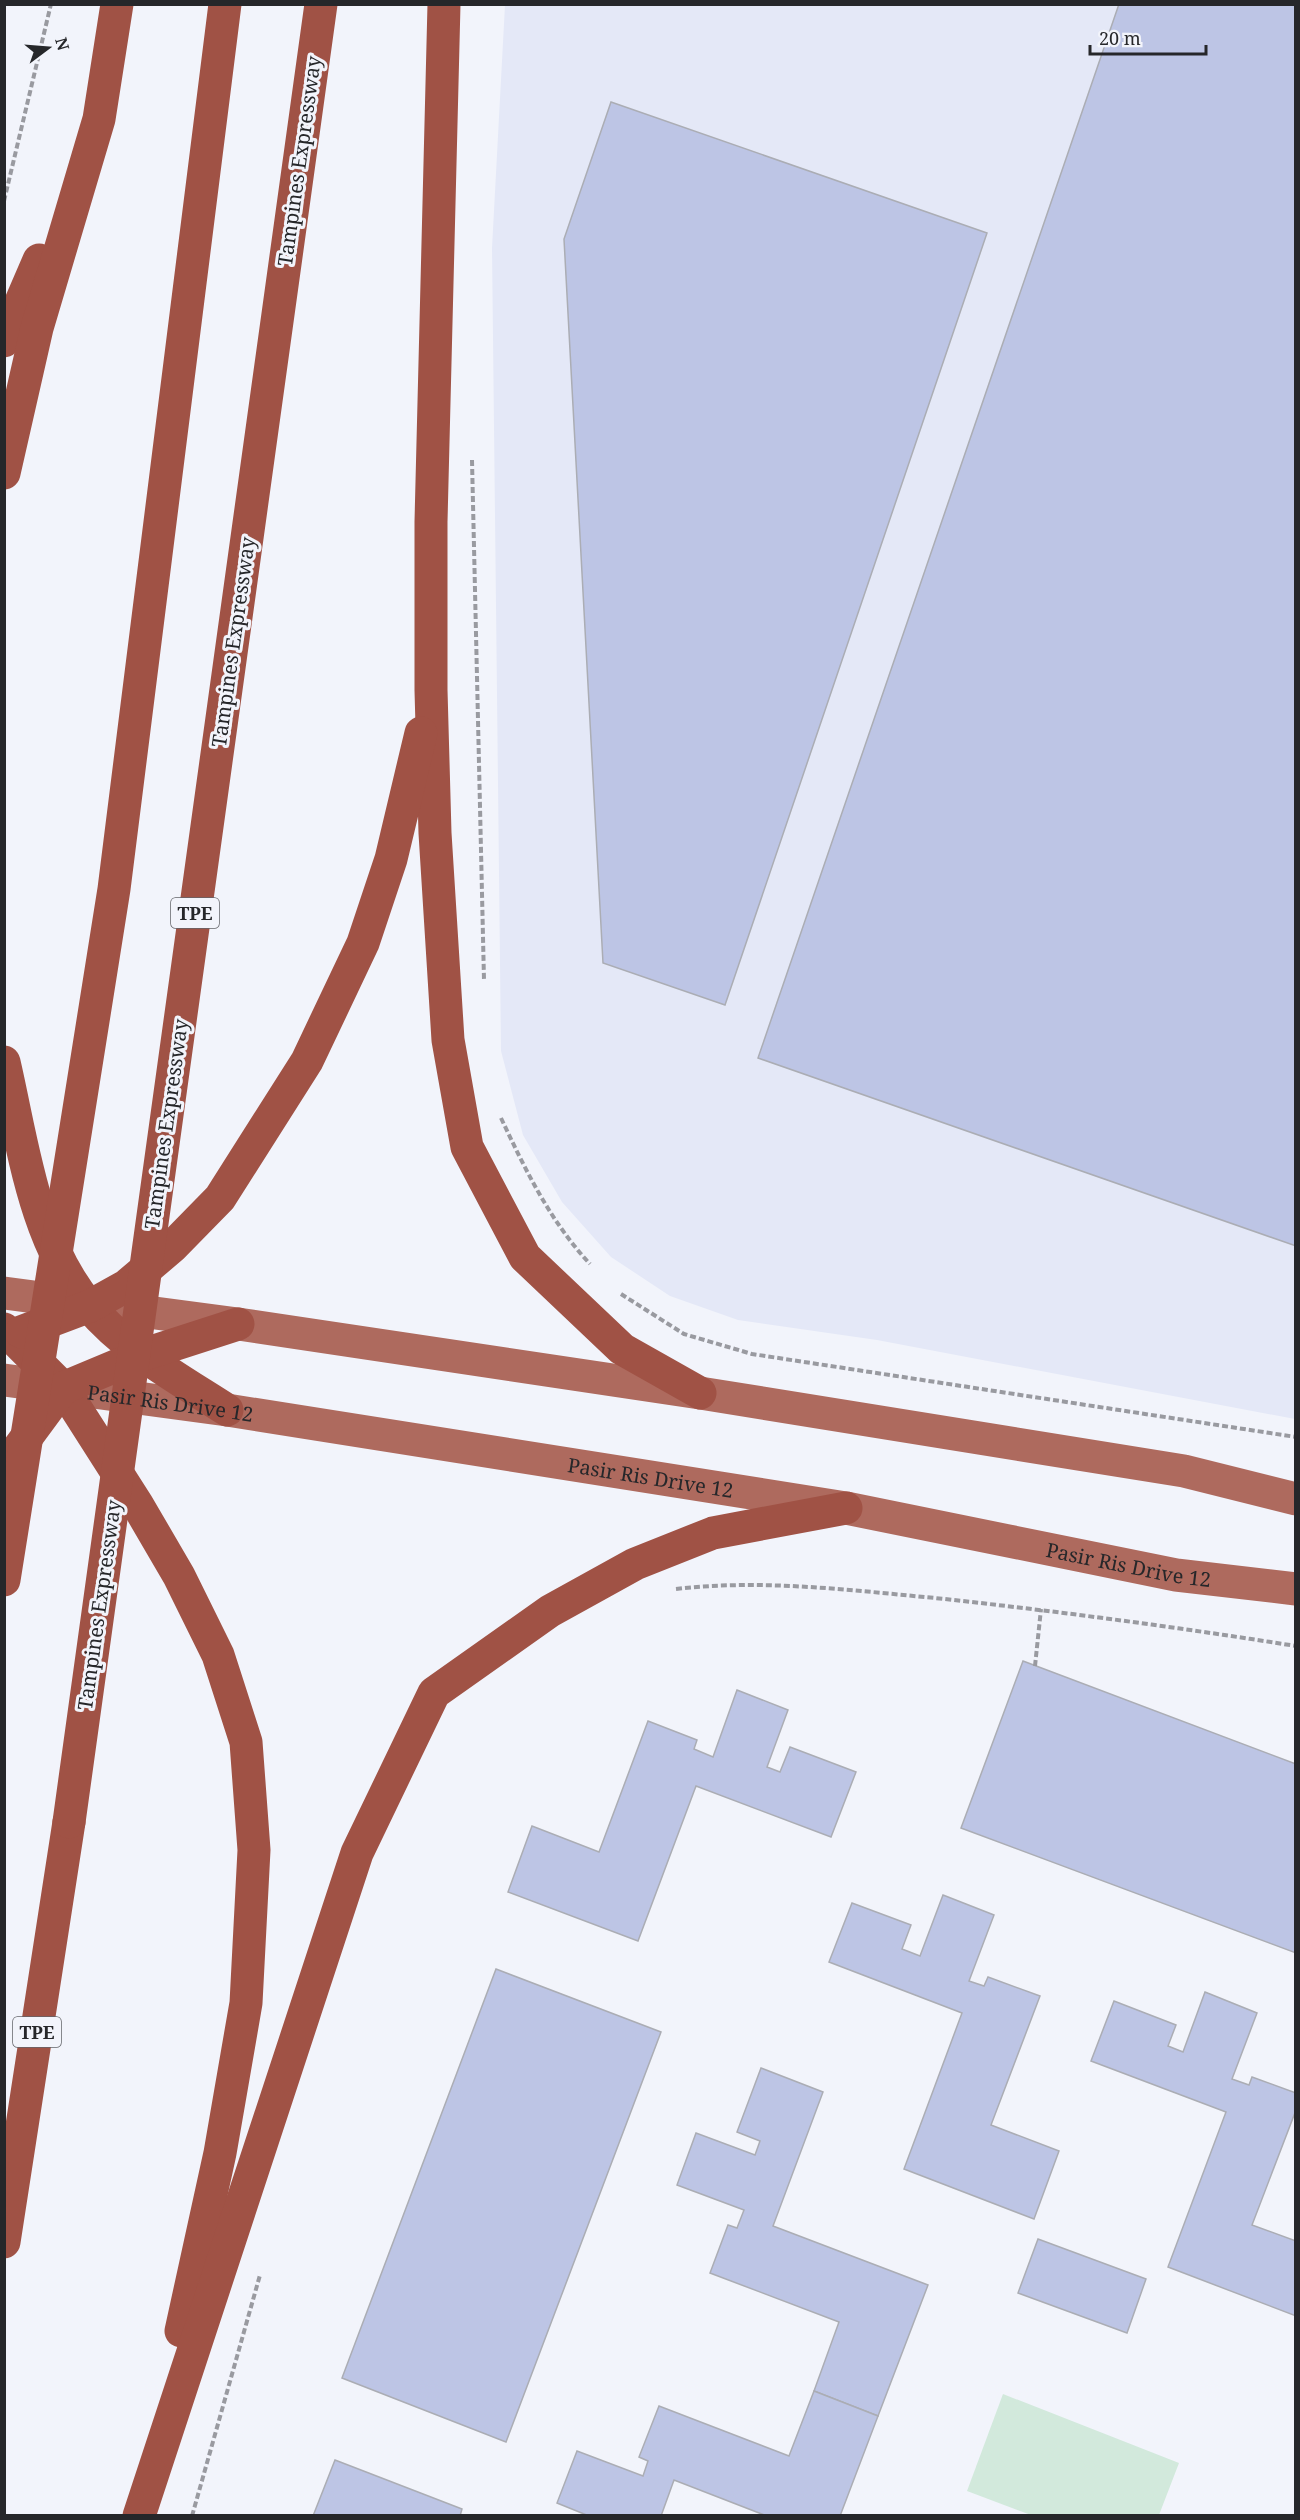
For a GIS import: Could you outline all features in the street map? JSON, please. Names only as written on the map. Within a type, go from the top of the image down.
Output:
[{"type":"highway","points":[[4,473],[38,328],[99,118],[117,4]]},
{"type":"highway","points":[[4,1580],[114,889],[225,4]]},
{"type":"highway","name":"Tampines Expressway","points":[[4,2242],[69,1821],[321,4]]},
{"type":"highway","points":[[444,4],[431,522],[431,690],[435,833],[448,1040],[466,1147],[525,1257],[622,1349],[700,1393]]},
{"type":"highway","points":[[4,341],[99,118]]},
{"type":"highway","points":[[143,2501],[220,2153],[246,2003],[254,1850],[246,1742],[218,1655],[179,1576],[137,1504],[63,1388],[7,1334],[90,1306],[126,1286],[172,1247],[220,1198],[307,1061],[363,943],[391,859],[431,690]]},
{"type":"highway","points":[[4,1062],[39,1212],[67,1275],[90,1306],[142,1355],[227,1410]]},
{"type":"highway","points":[[4,1468],[63,1388],[142,1355],[238,1324]]},
{"type":"highway","points":[[143,2501],[258,2161],[357,1853],[434,1693],[550,1611],[635,1564],[713,1533],[846,1508]]},
{"type":"main road","points":[[4,1293],[238,1324],[700,1393],[1184,1471],[1296,1499]]},
{"type":"main road","name":"Pasir Ris Drive 12","points":[[4,1380],[227,1410],[846,1508],[1176,1575],[1296,1589]]},
{"type":"path","points":[[4,201],[51,4]]},
{"type":"path","points":[[472,454],[484,982]]},
{"type":"path","points":[[500,1117],[535,1190],[572,1245],[592,1267]]},
{"type":"path","points":[[613,1290],[684,1334],[752,1354],[1296,1437]]},
{"type":"path","points":[[668,1590],[722,1584],[850,1590],[1041,1609],[1296,1646]]},
{"type":"path","points":[[1035,1666],[1041,1609]]},
{"type":"shaded area","points":[[505,5],[1295,5],[1295,1419],[877,1340],[738,1320],[670,1296],[611,1257],[562,1202],[523,1135],[501,1051],[492,248]]},
{"type":"green space","points":[[1003,2394],[1179,2463],[1159,2515],[1031,2515],[967,2491]]},
{"type":"building","points":[[1119,4],[1296,4],[1296,1246],[758,1058]]},
{"type":"building","points":[[611,102],[987,233],[725,1005],[603,963],[564,239]]},
{"type":"building","points":[[1023,1661],[1296,1764],[1296,1953],[961,1828]]},
{"type":"building","points":[[737,1690],[788,1710],[767,1767],[780,1772],[790,1747],[856,1772],[831,1837],[696,1786],[638,1941],[508,1892],[532,1826],[599,1852],[648,1721],[697,1740],[694,1749],[713,1757]]},
{"type":"building","points":[[943,1895],[994,1915],[969,1981],[984,1986],[988,1977],[1040,1996],[991,2125],[1059,2151],[1034,2219],[904,2169],[962,2013],[829,1962],[852,1903],[911,1925],[902,1949],[920,1956]]},
{"type":"building","points":[[496,1969],[661,2032],[506,2442],[342,2378]]},
{"type":"building","points":[[1205,1992],[1257,2013],[1232,2079],[1249,2085],[1252,2077],[1296,2093],[1296,2110],[1252,2225],[1296,2241],[1296,2316],[1168,2267],[1226,2112],[1091,2061],[1114,2001],[1176,2025],[1168,2046],[1183,2052]]},
{"type":"building","points":[[761,2068],[823,2092],[773,2226],[928,2285],[878,2416],[814,2391],[839,2322],[710,2273],[728,2225],[737,2228],[744,2210],[677,2185],[696,2133],[755,2155],[760,2141],[737,2132]]},
{"type":"building","points":[[1038,2239],[1146,2279],[1127,2333],[1018,2293]]},
{"type":"building","points":[[814,2391],[878,2416],[840,2516],[767,2516],[674,2480],[661,2516],[589,2516],[557,2503],[577,2451],[643,2476],[648,2461],[639,2457],[659,2406],[789,2456]]},
{"type":"building","points":[[335,2460],[462,2509],[460,2516],[313,2516]]}]
